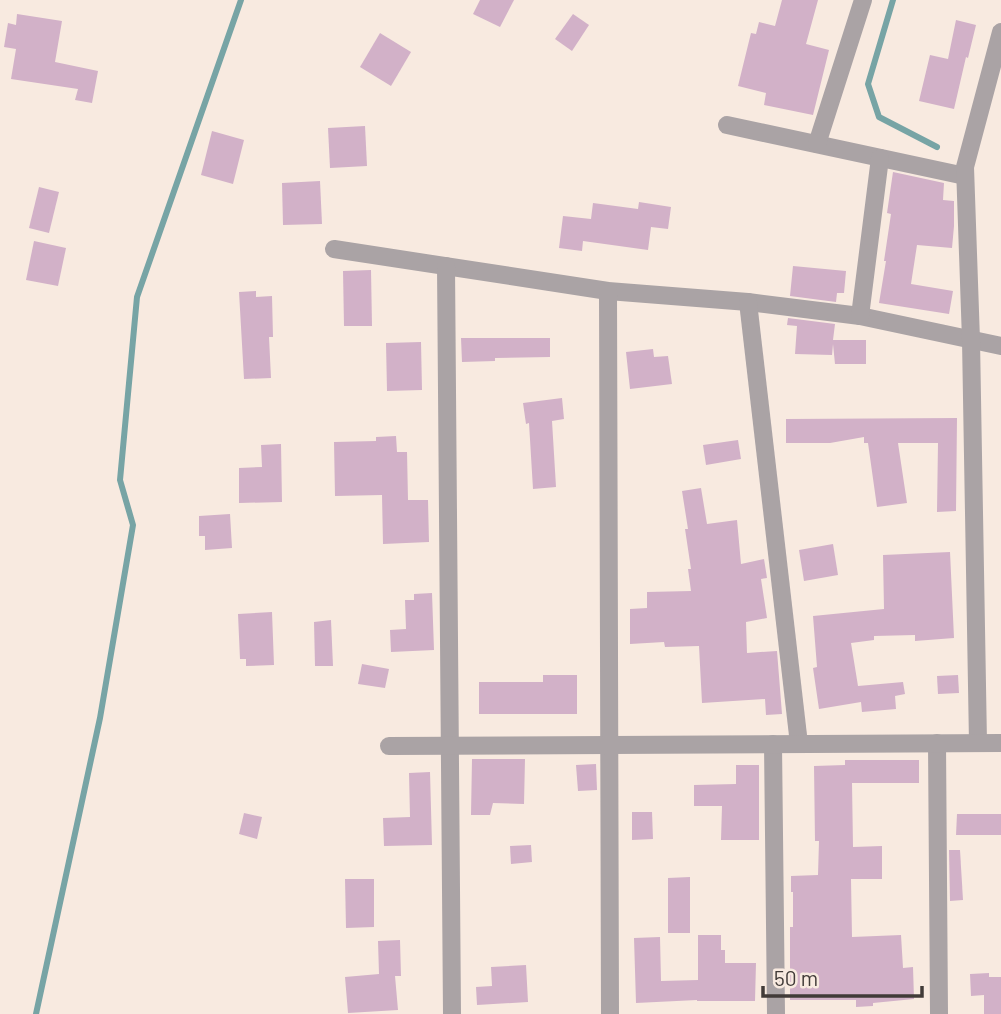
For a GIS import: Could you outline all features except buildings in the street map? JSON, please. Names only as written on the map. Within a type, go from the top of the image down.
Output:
[{"type":"street","points":[[817,144],[863,0]]},
{"type":"street","points":[[978,743],[965,167],[1001,32]]},
{"type":"street","points":[[727,125],[965,176]]},
{"type":"street","points":[[860,316],[880,158]]},
{"type":"street","points":[[334,249],[608,291],[748,302],[860,316],[1001,346]]},
{"type":"street","points":[[446,266],[452,1014]]},
{"type":"street","points":[[608,291],[610,1014]]},
{"type":"street","points":[[748,302],[799,744]]},
{"type":"street","points":[[937,743],[939,1014]]},
{"type":"street","points":[[389,746],[1001,743]]},
{"type":"street","points":[[773,744],[776,1014]]},
{"type":"waterway","points":[[36,1014],[100,718],[133,525],[120,480],[137,297],[241,0]]},
{"type":"waterway","points":[[893,0],[868,84],[879,117],[937,147]]}]
